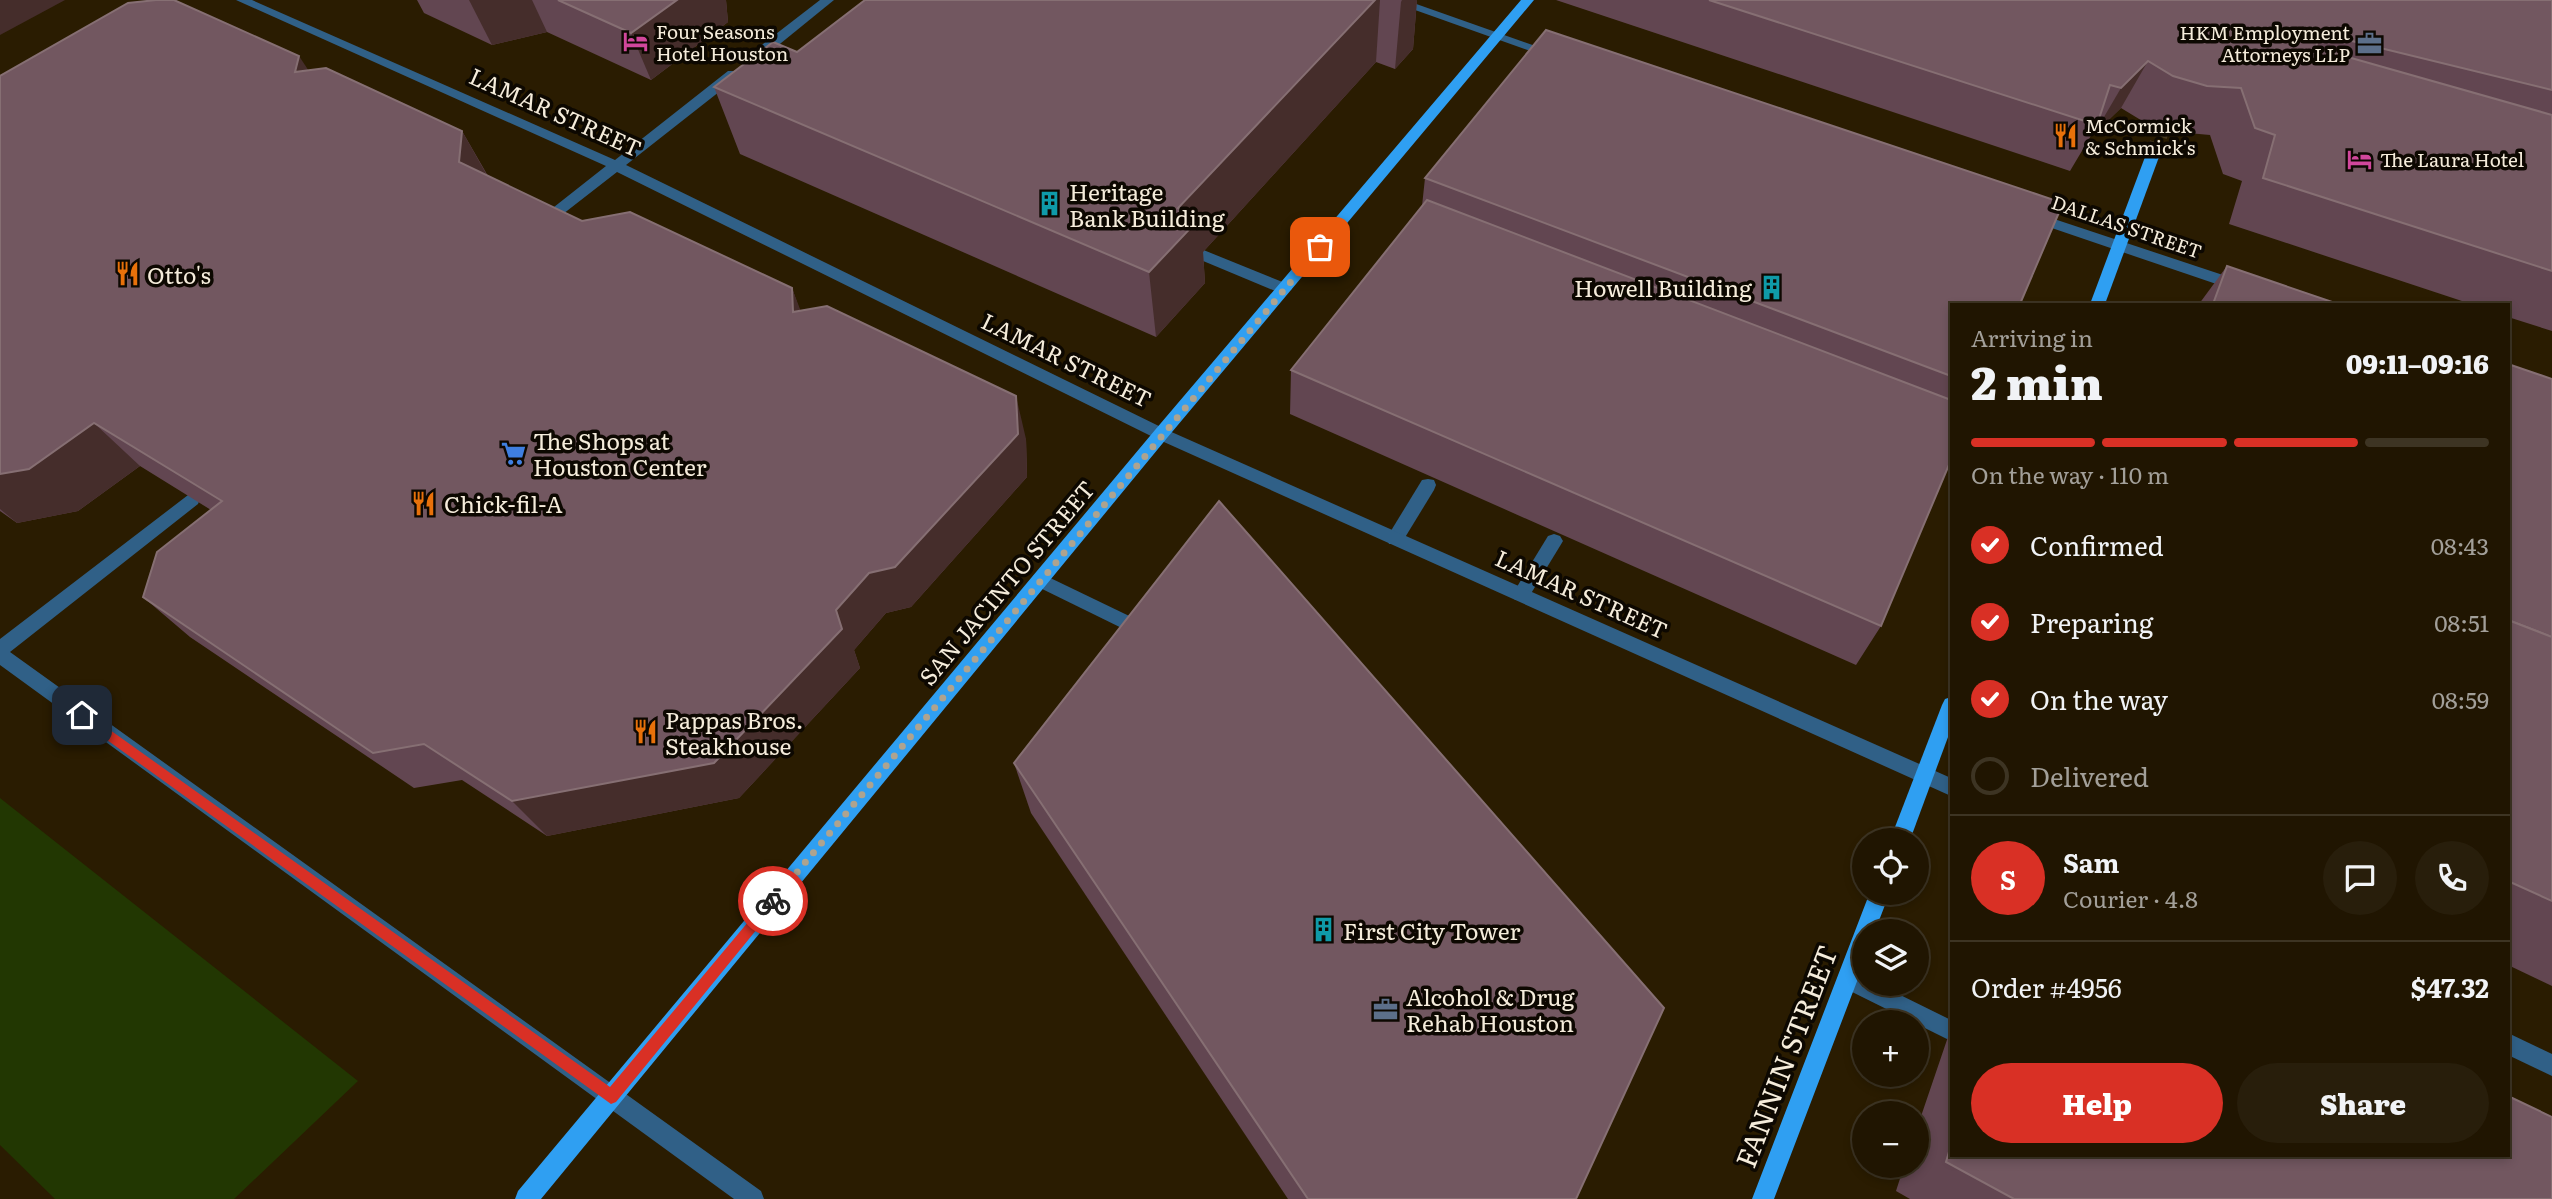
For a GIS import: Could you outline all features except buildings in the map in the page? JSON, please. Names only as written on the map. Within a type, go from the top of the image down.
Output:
[{"type":"main road","name":"SAN JACINTO STREET","points":[[526,1199],[1161,434],[1528,0]]},
{"type":"main road","points":[[2097,303],[2151,157]]},
{"type":"main road","points":[[1905,828],[1950,708]]},
{"type":"main road","name":"FANNIN STREET","points":[[1763,1199],[1852,966]]},
{"type":"street","name":"LAMAR STREET","points":[[242,0],[615,165],[1161,434],[1950,787]]},
{"type":"street","points":[[532,231],[615,165],[738,76],[828,0]]},
{"type":"street","points":[[1393,0],[1566,59]]},
{"type":"street","name":"DALLAS STREET","points":[[2023,214],[2252,291]]},
{"type":"street","points":[[1201,254],[1285,289]]},
{"type":"street","points":[[1395,539],[1428,485]]},
{"type":"street","points":[[0,649],[192,499]]},
{"type":"street","points":[[1521,595],[1554,541]]},
{"type":"street","points":[[1040,580],[1163,640]]},
{"type":"street","points":[[0,655],[753,1199]]},
{"type":"street","points":[[1847,979],[1950,1031]]},
{"type":"street","points":[[2510,1045],[2552,1065]]},
{"type":"green space","points":[[0,798],[358,1081],[234,1199],[55,1199],[0,1145]]},
{"type":"tunnel","points":[[2152,157],[2170,108]]},
{"type":"way so far","points":[[773,901],[1320,247]]},
{"type":"place","name":"Four Seasons Hotel Houston","points":[[636,42]]},
{"type":"place","name":"HKM Employment Attorneys LLP","points":[[2370,43]]},
{"type":"place","name":"McCormick & Schmick's","points":[[2065,136]]},
{"type":"place","name":"The Laura Hotel","points":[[2360,159]]},
{"type":"place","name":"Heritage Bank Building","points":[[1049,204]]},
{"type":"place","name":"Otto's","points":[[127,274]]},
{"type":"place","name":"Howell Building","points":[[1772,287]]},
{"type":"place","name":"The Shops at Houston Center","points":[[513,453]]},
{"type":"place","name":"Chick-fil-A","points":[[424,503]]},
{"type":"place","name":"Pappas Bros. Steakhouse","points":[[645,732]]},
{"type":"place","name":"First City Tower","points":[[1323,930]]},
{"type":"place","name":"Alcohol & Drug Rehab Houston","points":[[1386,1009]]},
{"type":"route","points":[[82,715],[611,1097],[773,901]]}]
